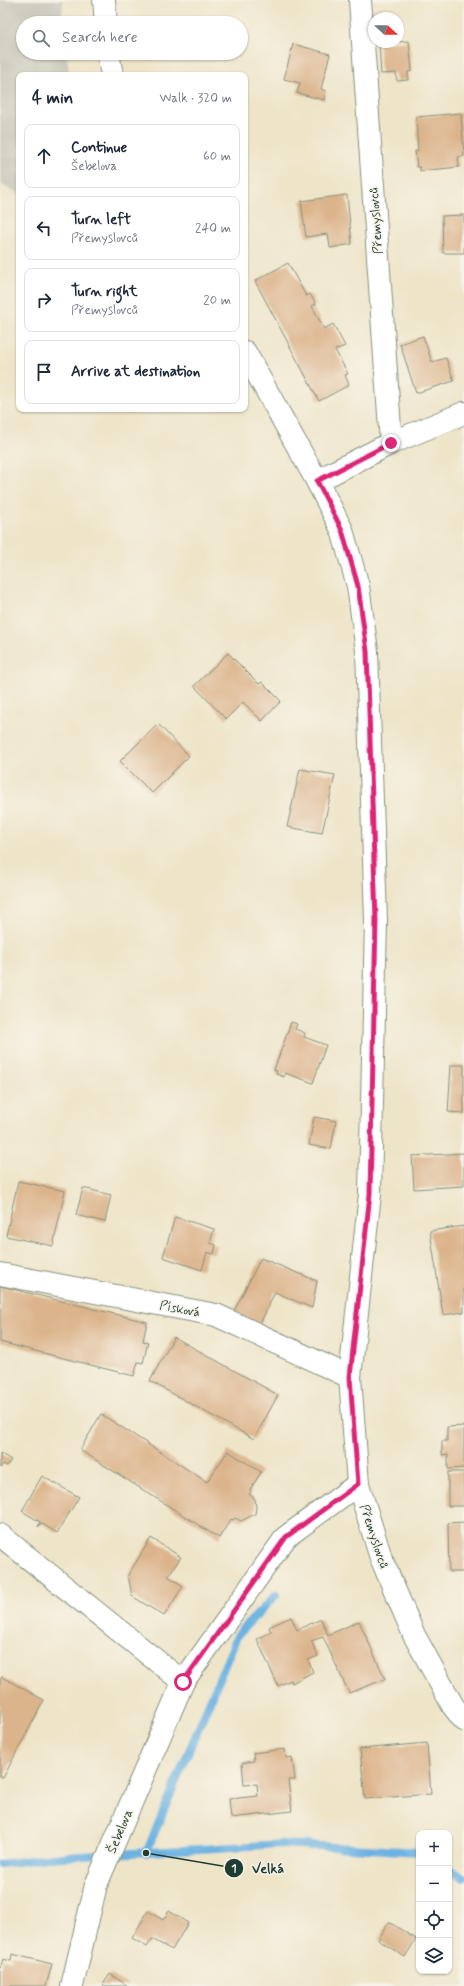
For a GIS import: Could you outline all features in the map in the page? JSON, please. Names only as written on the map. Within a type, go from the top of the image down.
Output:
[{"type":"street","points":[[104,0],[105,16]]},
{"type":"street","name":"Přemyslovců","points":[[360,0],[391,443]]},
{"type":"street","points":[[109,60],[111,72]]},
{"type":"street","name":"Přemyslovců","points":[[248,357],[317,481],[342,530],[358,586],[367,666],[376,920],[371,1179],[350,1377],[358,1484],[381,1558],[414,1635],[453,1706],[464,1720]]},
{"type":"street","points":[[317,481],[391,443],[464,413]]},
{"type":"street","name":"Písková","points":[[0,1274],[216,1315],[350,1377]]},
{"type":"street","name":"Šebelova","points":[[72,1986],[96,1885],[183,1682],[286,1537],[358,1484]]},
{"type":"street","points":[[0,1535],[183,1682]]},
{"type":"shaded area","points":[[0,0],[63,0],[62,16],[16,16],[16,60],[67,60],[69,72],[16,72],[16,192],[0,184]]},
{"type":"building","points":[[409,41],[412,71],[408,72],[408,80],[397,81],[396,73],[381,74],[379,48],[404,48],[404,42]]},
{"type":"building","points":[[293,44],[330,54],[321,89],[326,91],[324,100],[297,93],[300,83],[284,79]]},
{"type":"building","points":[[461,113],[464,156],[458,157],[459,167],[420,171],[420,167],[417,167],[415,151],[418,151],[416,117]]},
{"type":"building","points":[[347,195],[352,244],[330,248],[328,234],[306,237],[301,201]]},
{"type":"building","points":[[464,215],[464,253],[443,253],[442,216]]},
{"type":"building","points":[[288,263],[306,296],[310,294],[316,304],[312,306],[324,329],[333,324],[345,346],[335,350],[348,374],[345,375],[349,385],[319,401],[255,281]]},
{"type":"building","points":[[423,336],[432,362],[446,358],[454,381],[416,393],[400,344]]},
{"type":"building","points":[[228,653],[259,684],[262,682],[281,701],[262,721],[243,702],[226,719],[194,686]]},
{"type":"building","points":[[158,724],[189,756],[152,793],[120,761]]},
{"type":"building","points":[[300,769],[335,775],[322,833],[287,827]]},
{"type":"building","points":[[291,1022],[297,1024],[295,1029],[305,1033],[304,1037],[326,1045],[313,1083],[285,1073],[284,1077],[276,1074],[277,1071],[274,1070]]},
{"type":"building","points":[[451,1065],[464,1065],[464,1113],[448,1112]]},
{"type":"building","points":[[314,1117],[336,1121],[331,1149],[309,1145]]},
{"type":"building","points":[[464,1153],[464,1186],[414,1189],[412,1156]]},
{"type":"building","points":[[18,1181],[65,1191],[53,1246],[6,1236]]},
{"type":"building","points":[[83,1188],[111,1195],[105,1222],[76,1215]]},
{"type":"building","points":[[175,1217],[214,1229],[210,1243],[216,1245],[214,1254],[207,1252],[202,1270],[163,1257]]},
{"type":"building","points":[[464,1226],[464,1312],[443,1315],[430,1231]]},
{"type":"building","points":[[261,1258],[317,1281],[312,1308],[275,1292],[260,1324],[234,1311]]},
{"type":"building","points":[[0,1286],[147,1322],[143,1341],[148,1342],[143,1363],[138,1362],[134,1376],[0,1342]]},
{"type":"building","points":[[174,1337],[278,1395],[254,1439],[150,1381]]},
{"type":"building","points":[[101,1414],[207,1482],[228,1451],[261,1472],[249,1494],[255,1499],[255,1514],[241,1521],[235,1518],[233,1520],[231,1519],[219,1538],[80,1450]]},
{"type":"building","points":[[464,1426],[464,1468],[448,1469],[448,1454],[442,1455],[442,1441],[447,1441],[447,1427]]},
{"type":"building","points":[[0,1453],[11,1460],[7,1466],[3,1464],[0,1468]]},
{"type":"building","points":[[448,1472],[464,1472],[464,1506],[448,1506]]},
{"type":"building","points":[[42,1476],[79,1497],[57,1533],[41,1523],[38,1527],[40,1522],[22,1511]]},
{"type":"building","points":[[464,1522],[464,1572],[449,1572],[448,1523]]},
{"type":"building","points":[[151,1538],[181,1557],[168,1576],[183,1586],[164,1616],[132,1596],[128,1575]]},
{"type":"building","points":[[291,1617],[297,1630],[321,1619],[328,1635],[359,1621],[385,1679],[349,1693],[323,1637],[311,1641],[318,1656],[308,1660],[313,1672],[292,1683],[291,1680],[278,1686],[257,1639],[271,1632],[269,1627]]},
{"type":"building","points":[[2,1677],[44,1700],[3,1778],[0,1776],[0,1681]]},
{"type":"building","points":[[427,1743],[431,1794],[365,1799],[360,1749]]},
{"type":"building","points":[[285,1749],[286,1758],[292,1757],[295,1780],[288,1780],[292,1811],[231,1818],[229,1799],[258,1796],[257,1784],[244,1785],[242,1763],[254,1761],[253,1753]]},
{"type":"building","points":[[148,1911],[163,1920],[169,1911],[188,1923],[172,1950],[152,1939],[147,1947],[132,1938]]},
{"type":"building","points":[[389,1922],[416,1939],[405,1957],[378,1940]]},
{"type":"building","points":[[12,1954],[52,1964],[46,1986],[0,1986],[0,1969],[3,1959],[11,1961]]},
{"type":"building","points":[[110,1974],[128,1986],[102,1986]]},
{"type":"waterway","points":[[146,1853],[238,1634],[276,1595]]},
{"type":"waterway","points":[[0,1864],[47,1858],[282,1844],[416,1852]]},
{"type":"waterway","points":[[452,1871],[464,1878]]},
{"type":"place","name":"Velká","points":[[146,1853]]},
{"type":"route","points":[[183,1682],[286,1537],[358,1484],[350,1377],[370,1194],[376,920],[367,651],[358,586],[342,530],[317,481],[391,443]]}]
